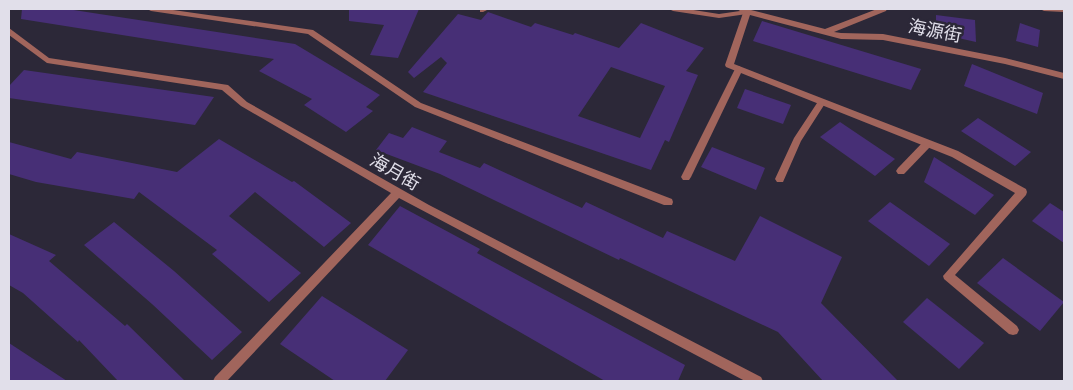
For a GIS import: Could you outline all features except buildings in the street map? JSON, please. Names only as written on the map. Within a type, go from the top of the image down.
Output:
[{"type":"street","points":[[151,9],[310,32],[418,105],[668,202]]},
{"type":"street","points":[[673,9],[718,16],[744,11],[729,65],[955,154],[1022,192],[948,276],[1013,330]]},
{"type":"street","points":[[826,32],[883,9]]},
{"type":"street","points":[[1044,9],[1064,10]]},
{"type":"street","name":"海源街","points":[[744,11],[841,36],[883,37],[1064,76]]},
{"type":"street","name":"海月街","points":[[9,31],[47,60],[225,87],[244,104],[398,192],[757,381]]},
{"type":"street","points":[[686,177],[739,69]]},
{"type":"street","points":[[780,180],[797,140],[822,102]]},
{"type":"street","points":[[901,171],[927,144]]},
{"type":"street","points":[[219,381],[398,192]]}]
